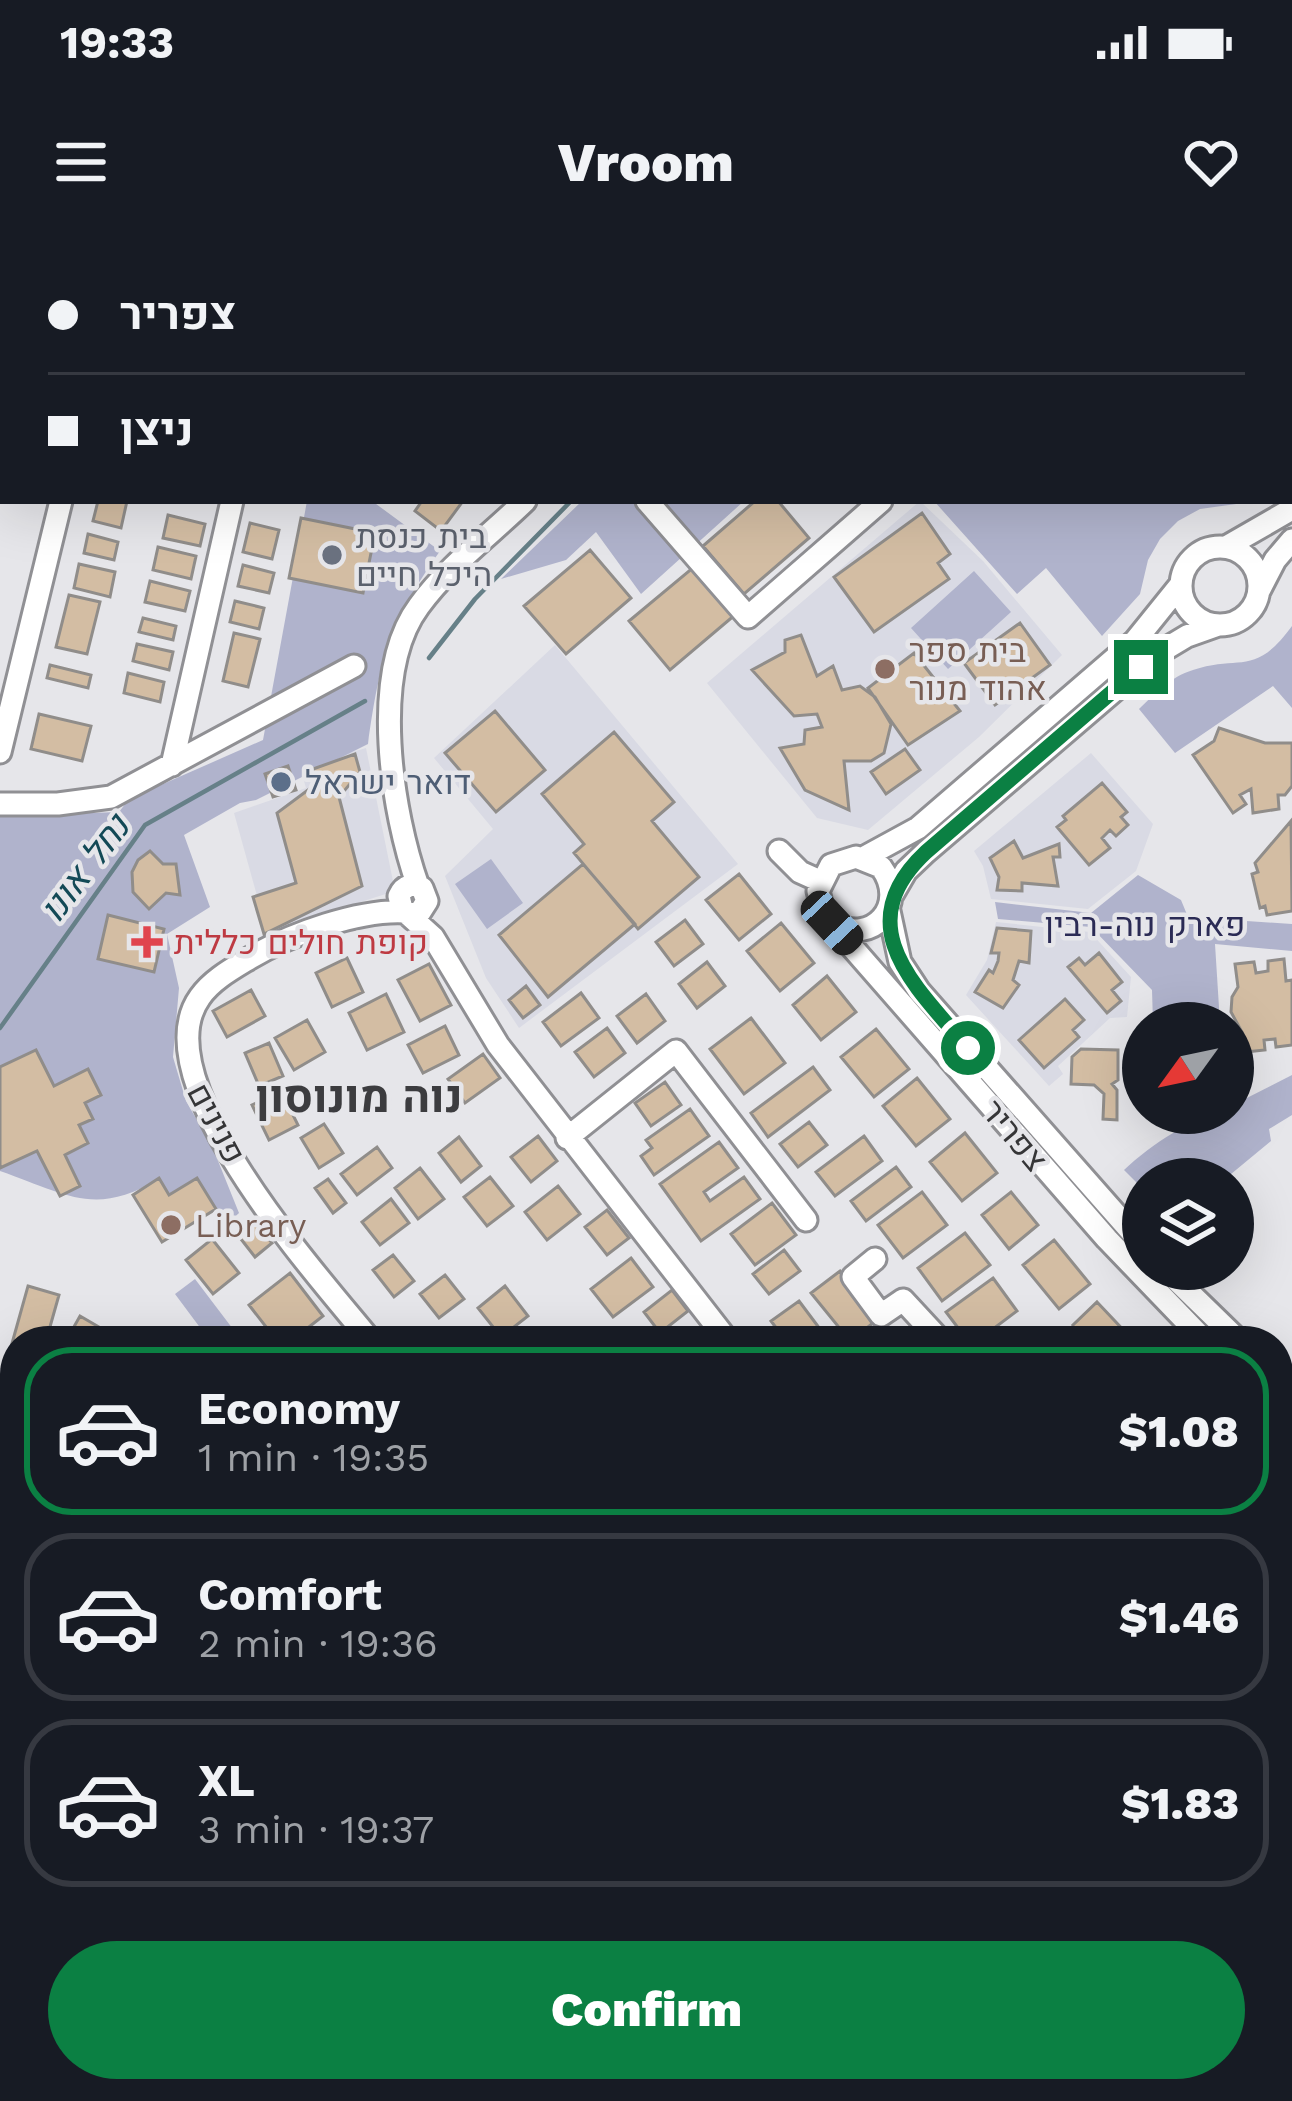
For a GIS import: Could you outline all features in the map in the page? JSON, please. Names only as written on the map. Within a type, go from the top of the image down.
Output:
[{"type":"street","points":[[0,752],[60,504]]},
{"type":"street","points":[[172,765],[231,504]]},
{"type":"street","points":[[517,504],[416,609],[398,647],[389,730],[410,901],[498,1045],[716,1326]]},
{"type":"street","points":[[650,504],[748,617],[878,504]]},
{"type":"street","points":[[1292,509],[1226,547],[1204,550],[1192,558],[1181,584],[1135,641],[918,828],[863,858],[836,862],[820,881],[820,907],[832,923],[851,932],[866,930],[891,903],[906,872],[926,852],[1157,654],[1187,636],[1248,614],[1275,560],[1292,540]]},
{"type":"street","points":[[1226,547],[1250,561],[1258,575],[1259,592]]},
{"type":"street","points":[[1181,584],[1190,611],[1218,625]]},
{"type":"street","points":[[0,804],[58,804],[111,796],[354,666]]},
{"type":"street","points":[[779,850],[800,872],[820,881]]},
{"type":"street","points":[[863,858],[885,872],[891,903]]},
{"type":"street","name":"פנינים","points":[[359,1326],[277,1223],[230,1154],[190,1075],[187,1043],[199,998],[221,976],[271,946],[410,901]]},
{"type":"street","name":"צפריר","points":[[891,903],[900,962],[919,992],[1122,1221]]},
{"type":"street","name":"צפריר","points":[[832,923],[1106,1239],[1190,1326]]},
{"type":"street","points":[[567,1138],[676,1052],[806,1220]]},
{"type":"street","points":[[875,1258],[854,1277],[881,1315],[903,1300],[927,1326]]},
{"type":"street","points":[[1187,1290],[1224,1326]]},
{"type":"shaded area","name":"בית ספר אהוד מנור","points":[[916,504],[923,504],[983,561],[1062,655],[979,737],[868,830],[817,818],[707,683]]},
{"type":"shaded area","points":[[555,645],[738,864],[519,1028],[486,978],[445,876],[493,829],[434,758]]},
{"type":"shaded area","points":[[366,748],[395,891],[267,932],[234,813],[306,788],[300,767]]},
{"type":"shaded area","points":[[1091,753],[1153,824],[1136,871],[1088,909],[991,899],[974,851]]},
{"type":"shaded area","points":[[996,922],[1090,932],[1131,977],[1128,1002],[1122,1002],[1122,1017],[1110,1018],[1058,1066],[1063,1074],[1049,1086],[966,995],[987,960]]},
{"type":"green space","points":[[306,504],[376,504],[440,551],[409,599],[390,642],[368,744],[256,800],[240,803],[184,835],[210,907],[167,934],[179,988],[173,1057],[186,1101],[212,1146],[239,1213],[227,1224],[197,1179],[169,1195],[158,1179],[136,1191],[97,1199],[79,1198],[0,1171],[0,816],[119,812],[129,799],[263,740]]},
{"type":"green space","points":[[579,504],[741,504],[641,594],[596,532],[566,560],[501,579]]},
{"type":"green space","points":[[937,504],[1236,504],[1200,509],[1178,521],[1148,560],[1140,594],[1102,636],[1046,568],[1017,594]]},
{"type":"green space","points":[[974,571],[1011,612],[948,669],[911,628]]},
{"type":"green space","points":[[1292,626],[1292,708],[1273,686],[1175,753],[1139,709],[1185,673],[1256,659]]},
{"type":"green space","points":[[491,859],[523,903],[487,929],[455,884]]},
{"type":"green space","name":"פארק נוה-רבין","points":[[1138,875],[1181,900],[1188,917],[1292,924],[1292,951],[1215,944],[1219,1002],[1152,1002],[1152,990],[1091,927],[998,919],[995,902],[1091,913]]},
{"type":"green space","points":[[1292,1075],[1292,1115],[1269,1129],[1271,1141],[1250,1158],[1139,1158],[1171,1134],[1254,1134],[1254,1094]]},
{"type":"green space","points":[[195,1279],[231,1326],[199,1326],[175,1294]]},
{"type":"building","points":[[97,504],[126,504],[121,528],[93,521]]},
{"type":"building","points":[[420,504],[461,504],[441,531],[415,511]]},
{"type":"building","points":[[752,504],[781,504],[809,538],[744,594],[703,546]]},
{"type":"building","points":[[922,513],[950,554],[938,563],[949,579],[874,632],[834,577]]},
{"type":"building","points":[[168,515],[205,524],[200,546],[163,538]]},
{"type":"building","name":"בית כנסת היכל חיים","points":[[301,518],[375,533],[363,593],[289,578]]},
{"type":"building","points":[[250,523],[279,530],[272,559],[243,552]]},
{"type":"building","points":[[88,534],[118,542],[114,560],[84,553]]},
{"type":"building","points":[[158,547],[196,556],[191,579],[153,570]]},
{"type":"building","points":[[590,550],[631,598],[566,654],[524,606]]},
{"type":"building","points":[[79,564],[115,572],[110,597],[74,588]]},
{"type":"building","points":[[243,565],[274,573],[269,593],[238,586]]},
{"type":"building","points":[[695,566],[736,614],[670,670],[629,621]]},
{"type":"building","points":[[150,581],[190,591],[185,611],[145,602]]},
{"type":"building","points":[[69,595],[100,602],[87,654],[56,647]]},
{"type":"building","points":[[235,601],[264,608],[259,629],[230,622]]},
{"type":"building","points":[[143,618],[176,626],[173,640],[139,632]]},
{"type":"building","points":[[1020,623],[1050,665],[995,705],[964,663]]},
{"type":"building","points":[[234,633],[260,639],[248,687],[223,681]]},
{"type":"building","points":[[801,635],[817,676],[833,666],[842,690],[860,686],[875,697],[891,724],[884,753],[871,761],[844,761],[849,810],[805,790],[780,748],[804,744],[805,730],[822,727],[817,714],[794,716],[752,670],[785,652],[785,640]]},
{"type":"building","points":[[137,644],[173,652],[169,670],[133,661]]},
{"type":"building","points":[[914,653],[960,711],[908,745],[868,688]]},
{"type":"building","points":[[50,665],[91,675],[88,688],[47,678]]},
{"type":"building","points":[[128,673],[164,682],[160,702],[124,693]]},
{"type":"building","points":[[495,711],[545,770],[496,812],[445,753]]},
{"type":"building","points":[[39,714],[91,726],[82,761],[31,749]]},
{"type":"building","points":[[1219,728],[1265,743],[1292,743],[1292,786],[1285,795],[1278,795],[1279,809],[1253,813],[1251,789],[1240,795],[1246,804],[1233,813],[1193,755],[1214,741]]},
{"type":"building","points":[[614,732],[674,802],[652,821],[699,877],[638,929],[574,853],[584,844],[542,794]]},
{"type":"building","points":[[905,749],[920,770],[886,794],[871,772]]},
{"type":"building","points":[[355,754],[360,772],[339,797],[362,886],[264,934],[253,897],[296,883],[277,813],[316,784],[313,769]]},
{"type":"building","name":"דואר ישראל","points":[[288,766],[296,790],[273,797],[265,774]]},
{"type":"building","points":[[1102,783],[1127,812],[1121,817],[1128,825],[1116,836],[1110,830],[1102,838],[1110,848],[1089,865],[1057,827],[1066,820],[1063,816]]},
{"type":"building","points":[[1291,821],[1292,911],[1267,915],[1265,906],[1260,908],[1252,874],[1258,872],[1255,863]]},
{"type":"building","points":[[1014,841],[1023,858],[1059,844],[1060,857],[1053,857],[1058,886],[1022,883],[1022,891],[997,890],[999,877],[990,858]]},
{"type":"building","points":[[150,851],[163,864],[176,864],[180,895],[166,893],[149,909],[133,892],[132,872]]},
{"type":"building","points":[[583,864],[635,924],[548,997],[499,935]]},
{"type":"building","points":[[739,874],[771,914],[739,940],[706,900]]},
{"type":"building","points":[[108,915],[164,929],[154,972],[98,959]]},
{"type":"building","points":[[685,920],[703,944],[674,966],[656,942]]},
{"type":"building","points":[[781,923],[814,963],[780,991],[747,951]]},
{"type":"building","points":[[997,928],[1031,931],[1029,963],[1019,961],[1013,980],[1019,985],[1003,1008],[975,992],[998,961],[999,953],[991,953]]},
{"type":"building","points":[[1099,953],[1122,982],[1112,990],[1121,1001],[1107,1013],[1068,967],[1079,958],[1085,965]]},
{"type":"building","points":[[347,958],[363,992],[332,1007],[316,973]]},
{"type":"building","points":[[1284,959],[1286,981],[1292,980],[1292,1045],[1276,1047],[1275,1039],[1264,1040],[1265,1050],[1254,1051],[1254,1002],[1232,1002],[1238,987],[1235,964],[1254,962],[1256,973],[1268,971],[1268,961]]},
{"type":"building","points":[[707,962],[725,986],[697,1008],[679,984]]},
{"type":"building","points":[[429,964],[451,1005],[420,1021],[398,980]]},
{"type":"building","points":[[827,976],[856,1012],[821,1040],[793,1005]]},
{"type":"building","points":[[526,986],[540,1005],[523,1018],[509,1000]]},
{"type":"building","points":[[251,990],[265,1016],[227,1037],[213,1011]]},
{"type":"building","points":[[581,993],[599,1018],[561,1046],[543,1022]]},
{"type":"building","points":[[386,994],[404,1032],[367,1050],[349,1013]]},
{"type":"building","points":[[646,994],[665,1021],[637,1043],[617,1016]]},
{"type":"building","points":[[1065,999],[1084,1020],[1073,1030],[1079,1037],[1044,1068],[1019,1040]]},
{"type":"building","points":[[751,1018],[785,1063],[744,1094],[710,1049]]},
{"type":"building","points":[[307,1020],[325,1052],[294,1070],[275,1038]]},
{"type":"building","points":[[445,1026],[459,1055],[423,1073],[408,1045]]},
{"type":"building","points":[[607,1028],[625,1053],[594,1077],[575,1052]]},
{"type":"building","points":[[876,1029],[909,1069],[874,1097],[841,1057]]},
{"type":"building","points":[[269,1043],[283,1076],[259,1086],[245,1053]]},
{"type":"building","points":[[1081,1049],[1118,1050],[1118,1080],[1112,1084],[1117,1090],[1117,1120],[1103,1119],[1104,1094],[1094,1085],[1071,1084],[1072,1057]]},
{"type":"building","points":[[36,1050],[54,1086],[88,1069],[101,1095],[85,1103],[93,1119],[79,1125],[88,1143],[65,1155],[80,1186],[60,1196],[37,1151],[0,1168],[0,1067]]},
{"type":"building","points":[[483,1054],[500,1078],[465,1103],[448,1079]]},
{"type":"building","points":[[813,1067],[830,1090],[768,1137],[751,1113]]},
{"type":"building","points":[[917,1078],[950,1119],[916,1146],[883,1106]]},
{"type":"building","points":[[665,1082],[681,1105],[651,1126],[635,1103]]},
{"type":"building","points":[[281,1091],[298,1125],[269,1140],[252,1105]]},
{"type":"building","points":[[690,1109],[709,1136],[654,1175],[641,1156],[652,1148],[646,1140]]},
{"type":"building","points":[[809,1122],[827,1145],[798,1167],[780,1144]]},
{"type":"building","points":[[324,1124],[343,1153],[319,1168],[301,1138]]},
{"type":"building","points":[[965,1133],[997,1173],[962,1201],[930,1162]]},
{"type":"building","points":[[538,1136],[557,1161],[531,1182],[511,1157]]},
{"type":"building","points":[[864,1136],[882,1161],[835,1196],[816,1172]]},
{"type":"building","points":[[459,1137],[481,1166],[461,1182],[439,1153]]},
{"type":"building","points":[[719,1142],[738,1168],[704,1192],[710,1201],[744,1177],[760,1199],[701,1241],[660,1184]]},
{"type":"building","points":[[377,1147],[392,1168],[357,1195],[341,1174]]},
{"type":"building","points":[[896,1167],[911,1187],[866,1221],[851,1201]]},
{"type":"building","points":[[420,1168],[444,1199],[418,1219],[395,1188]]},
{"type":"building","points":[[490,1177],[513,1206],[487,1226],[464,1197]]},
{"type":"building","name":"Library","points":[[159,1178],[169,1195],[197,1178],[216,1209],[162,1242],[133,1195]]},
{"type":"building","points":[[328,1179],[346,1203],[333,1213],[315,1188]]},
{"type":"building","points":[[558,1186],[580,1214],[547,1240],[525,1212]]},
{"type":"building","points":[[922,1192],[947,1225],[903,1258],[878,1225]]},
{"type":"building","points":[[1011,1192],[1038,1225],[1009,1249],[982,1215]]},
{"type":"building","points":[[391,1199],[409,1223],[380,1245],[362,1222]]},
{"type":"building","points":[[772,1203],[796,1235],[755,1265],[731,1234]]},
{"type":"building","points":[[607,1210],[629,1238],[607,1255],[585,1227]]},
{"type":"building","points":[[254,1221],[272,1243],[255,1257],[237,1234]]},
{"type":"building","points":[[965,1233],[990,1265],[942,1301],[918,1268]]},
{"type":"building","points":[[212,1239],[239,1273],[213,1294],[186,1260]]},
{"type":"building","points":[[1054,1240],[1090,1284],[1059,1309],[1023,1265]]},
{"type":"building","points":[[784,1250],[800,1271],[769,1294],[753,1274]]},
{"type":"building","points":[[393,1255],[414,1281],[394,1297],[373,1270]]},
{"type":"building","points":[[631,1258],[653,1287],[613,1317],[591,1289]]},
{"type":"building","points":[[840,1271],[877,1320],[869,1326],[838,1326],[811,1293]]},
{"type":"building","points":[[290,1273],[323,1316],[310,1326],[265,1326],[249,1305]]},
{"type":"building","points":[[445,1275],[464,1299],[439,1318],[420,1294]]},
{"type":"building","points":[[993,1278],[1017,1311],[997,1326],[957,1326],[946,1312]]},
{"type":"building","points":[[28,1286],[59,1295],[50,1326],[17,1326]]},
{"type":"building","points":[[505,1286],[528,1316],[515,1326],[492,1326],[478,1308]]},
{"type":"building","points":[[672,1290],[688,1311],[669,1326],[655,1326],[644,1312]]},
{"type":"building","points":[[799,1301],[818,1326],[775,1326],[771,1321]]},
{"type":"building","points":[[1097,1302],[1120,1326],[1074,1326]]},
{"type":"building","points":[[80,1316],[97,1326],[74,1326]]},
{"type":"waterway","name":"נחל אונו","points":[[429,658],[475,599],[568,504]]},
{"type":"waterway","name":"נחל אונו","points":[[0,1028],[145,825],[365,701]]},
{"type":"place","name":"בית כנסת היכל חיים","points":[[332,555]]},
{"type":"place","name":"בית ספר אהוד מנור","points":[[885,669]]},
{"type":"place","name":"דואר ישראל","points":[[281,782]]},
{"type":"place","name":"קופת חולים כללית","points":[[147,942]]},
{"type":"place","name":"Library","points":[[171,1225]]},
{"type":"district","name":"נוה מונוסון","points":[[359,1096]]},
{"type":"route","points":[[968,1048],[919,992],[900,962],[889,911],[892,895],[926,852],[1141,667]]}]
